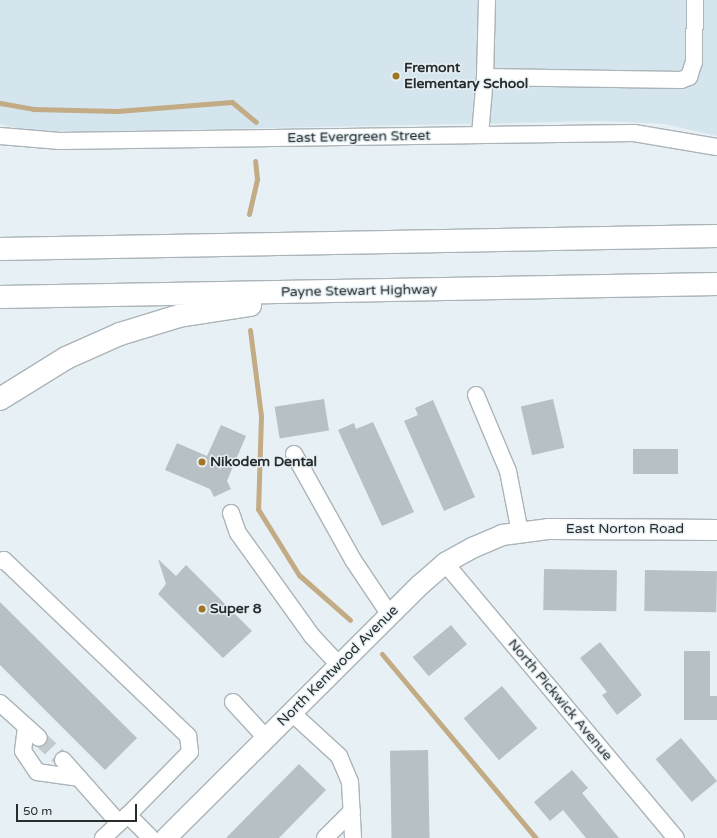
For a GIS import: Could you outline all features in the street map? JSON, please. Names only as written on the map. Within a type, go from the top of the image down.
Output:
[{"type":"highway","points":[[0,249],[717,236]]},
{"type":"highway","points":[[0,239],[145,246]]},
{"type":"highway","name":"Payne Stewart Highway","points":[[0,297],[717,284]]},
{"type":"highway","points":[[0,399],[93,346],[180,316],[231,307],[450,289]]},
{"type":"main road","name":"East Norton Road","points":[[526,532],[717,530]]},
{"type":"main road","name":"North Kentwood Avenue","points":[[166,838],[339,665],[445,562],[486,541],[526,532]]},
{"type":"street","points":[[480,135],[485,77],[487,0]]},
{"type":"street","points":[[485,77],[685,79],[690,77],[694,62],[695,0]]},
{"type":"street","name":"East Evergreen Street","points":[[0,136],[60,141],[634,133],[717,147]]},
{"type":"street","points":[[476,395],[508,471],[526,532]]},
{"type":"street","points":[[294,454],[353,560],[390,615]]},
{"type":"street","points":[[231,513],[243,539],[312,636],[339,665]]},
{"type":"street","points":[[0,560],[4,560],[188,736],[190,752],[124,819],[103,838]]},
{"type":"street","name":"North Pickwick Avenue","points":[[445,562],[676,838]]},
{"type":"street","points":[[233,702],[266,738]]},
{"type":"street","points":[[0,703],[39,738]]},
{"type":"street","points":[[292,713],[339,756],[350,782],[353,838]]},
{"type":"street","points":[[26,727],[23,751],[37,772],[79,778]]},
{"type":"street","points":[[63,760],[79,778],[124,819],[151,838]]},
{"type":"street","points":[[325,838],[352,811]]},
{"type":"shaded area","name":"Fremont Elementary School","points":[[0,0],[717,0],[717,136],[665,124],[603,121],[75,132],[21,129],[0,124]]},
{"type":"building","points":[[324,399],[329,431],[280,438],[275,407]]},
{"type":"building","points":[[553,399],[564,448],[532,455],[521,406]]},
{"type":"building","points":[[433,400],[475,497],[444,511],[404,421],[418,415],[415,408]]},
{"type":"building","points":[[373,422],[414,512],[382,526],[338,430],[354,423],[356,429]]},
{"type":"building","name":"Nikodem Dental","points":[[221,425],[246,436],[227,481],[231,489],[214,497],[210,489],[165,470],[177,443],[207,456]]},
{"type":"building","points":[[633,449],[678,449],[678,474],[633,474]]},
{"type":"building","name":"Super 8","points":[[158,559],[176,576],[186,565],[252,631],[223,658],[158,594],[166,584]]},
{"type":"building","points":[[544,569],[617,570],[616,611],[543,610]]},
{"type":"building","points":[[645,570],[717,571],[716,612],[644,611]]},
{"type":"building","points":[[0,602],[137,738],[105,770],[0,665]]},
{"type":"building","points":[[451,625],[467,644],[429,676],[413,657]]},
{"type":"building","points":[[600,642],[642,695],[617,715],[602,695],[607,692],[580,658]]},
{"type":"building","points":[[684,651],[710,651],[710,696],[717,696],[717,720],[684,720]]},
{"type":"building","points":[[502,686],[537,728],[499,760],[464,718]]},
{"type":"building","points":[[681,738],[717,781],[692,802],[656,759]]},
{"type":"building","points":[[428,750],[430,838],[392,838],[390,751]]},
{"type":"building","points":[[299,764],[326,790],[279,838],[226,838]]},
{"type":"building","points":[[572,770],[588,788],[582,793],[619,838],[586,838],[563,810],[550,821],[534,802]]},
{"type":"waterway","points":[[0,103],[33,109],[117,111],[232,102],[256,122]]},
{"type":"waterway","points":[[249,214],[257,179],[255,161]]},
{"type":"waterway","points":[[250,330],[261,416],[258,509],[299,575],[350,620]]},
{"type":"waterway","points":[[382,654],[536,838]]},
{"type":"tunnel","points":[[39,738],[63,760]]},
{"type":"place","name":"Fremont Elementary School","points":[[396,76]]},
{"type":"place","name":"Nikodem Dental","points":[[202,462]]},
{"type":"place","name":"Super 8","points":[[202,609]]}]
